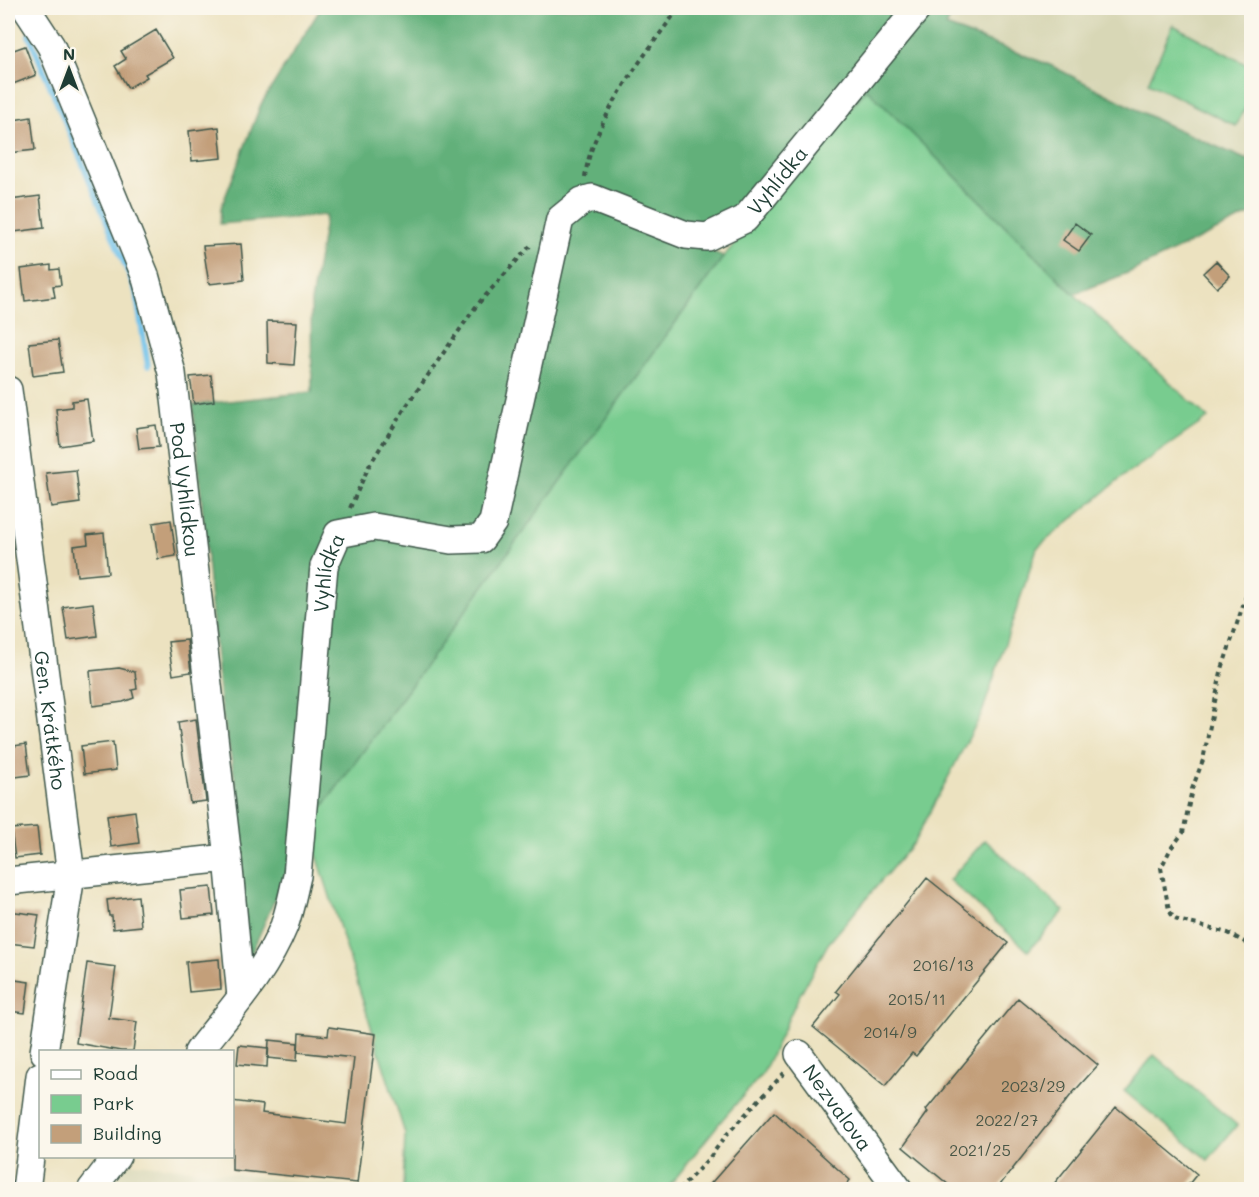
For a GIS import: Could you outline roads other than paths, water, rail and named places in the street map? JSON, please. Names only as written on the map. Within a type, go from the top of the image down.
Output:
[{"type":"street","name":"Pod Vyhlídkou","points":[[26,8],[51,46],[145,275],[172,373],[228,858],[241,997]]},
{"type":"street","name":"Vyhlídka","points":[[200,1050],[267,959],[285,924],[297,876],[324,566],[338,534],[374,527],[452,540],[481,539],[493,522],[560,219],[582,201],[592,198],[686,235],[707,237],[745,219],[918,8]]},
{"type":"street","name":"Gen. Krátkého","points":[[8,390],[71,875],[44,1050]]},
{"type":"street","points":[[8,881],[228,858]]},
{"type":"street","name":"Nezvalova","points":[[799,1054],[899,1190]]},
{"type":"street","points":[[26,1190],[39,1084]]},
{"type":"street","points":[[91,1190],[115,1158]]},
{"type":"waterway","points":[[29,35],[136,291],[148,366]]}]
